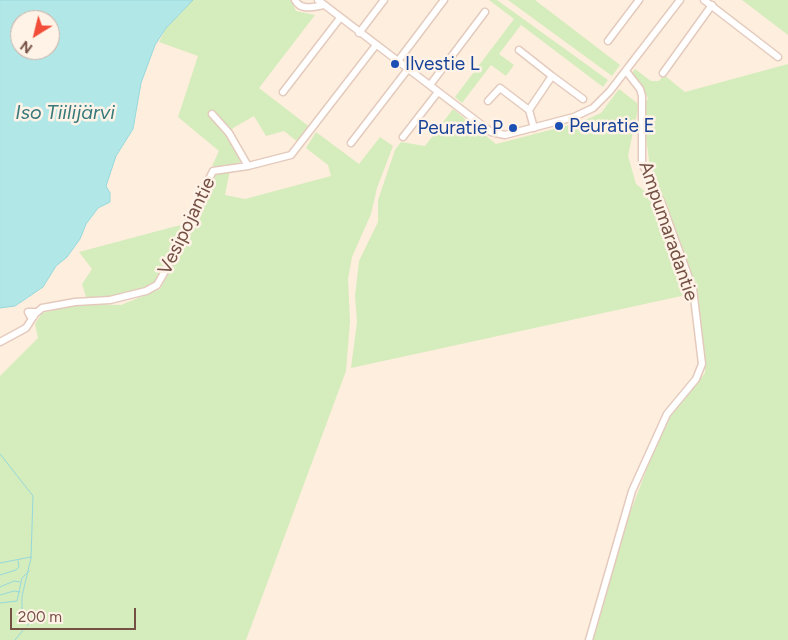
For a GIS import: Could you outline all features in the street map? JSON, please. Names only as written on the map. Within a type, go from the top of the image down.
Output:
[{"type":"street","points":[[295,0],[301,6],[309,8],[326,2]]},
{"type":"street","points":[[318,0],[326,2],[340,18],[359,33],[491,132],[505,136],[574,117],[590,110],[605,98],[680,0]]},
{"type":"street","points":[[359,33],[384,0]]},
{"type":"street","points":[[398,61],[444,0]]},
{"type":"street","points":[[608,41],[639,0]]},
{"type":"street","points":[[704,0],[778,57]]},
{"type":"street","points":[[663,73],[712,5]]},
{"type":"street","points":[[430,85],[485,12]]},
{"type":"street","points":[[284,92],[340,18]]},
{"type":"street","name":"Vesipojantie","points":[[0,342],[24,330],[35,314],[42,308],[66,303],[110,300],[153,288],[160,282],[182,242],[190,217],[213,171],[248,166],[287,157],[297,150],[376,45]]},
{"type":"street","points":[[519,50],[583,99]]},
{"type":"street","points":[[351,143],[408,69]]},
{"type":"street","name":"Ampumaradantie","points":[[588,640],[632,491],[667,414],[696,379],[702,364],[693,290],[662,204],[642,164],[642,96],[640,89],[626,71]]},
{"type":"street","points":[[529,110],[552,76]]},
{"type":"street","points":[[488,101],[500,88],[529,110],[534,128]]},
{"type":"street","points":[[404,137],[438,92]]},
{"type":"street","points":[[212,114],[229,133],[248,166]]},
{"type":"green space","points":[[193,0],[291,0],[296,11],[315,15],[259,88],[311,128],[299,143],[284,131],[266,136],[254,116],[233,128],[228,137],[243,161],[229,166],[212,166],[219,151],[178,117],[198,56],[159,42],[166,28]]},
{"type":"green space","points":[[489,0],[497,0],[608,80],[603,87],[521,25],[499,54],[514,65],[506,76],[491,65],[462,103],[455,97],[514,19]]},
{"type":"green space","points":[[508,0],[535,0],[620,65],[612,76]]},
{"type":"green space","points":[[742,0],[788,0],[788,35]]},
{"type":"green space","points":[[788,64],[788,640],[590,640],[625,526],[664,424],[705,373],[705,355],[694,280],[651,178],[644,119],[644,108],[648,98],[632,73],[635,69],[651,81],[659,81],[664,75],[685,92]]},
{"type":"green space","points":[[619,89],[637,103],[638,109],[628,156],[636,184],[658,202],[680,268],[686,295],[351,368],[357,322],[355,296],[359,261],[378,222],[378,200],[395,150],[401,142],[425,146],[453,109],[496,144],[581,122],[601,113]]},
{"type":"green space","points":[[316,132],[359,164],[380,137],[393,146],[377,188],[371,214],[352,257],[348,279],[350,321],[346,371],[246,640],[0,640],[0,376],[38,338],[35,324],[42,313],[81,304],[121,305],[160,289],[186,242],[193,220],[218,171],[230,170],[225,195],[245,199],[331,176],[328,165],[306,148]]},
{"type":"green space","points":[[184,224],[180,240],[153,286],[110,298],[87,300],[82,284],[92,269],[79,252]]},
{"type":"water","name":"Iso Tiilijärvi","points":[[0,0],[193,0],[166,28],[155,45],[141,83],[133,129],[116,156],[106,186],[110,193],[110,202],[98,208],[86,224],[80,239],[67,257],[56,266],[43,287],[15,306],[0,308]]},
{"type":"waterway","points":[[0,454],[33,496],[31,558],[22,596],[22,610],[32,620],[27,626]]},
{"type":"waterway","points":[[0,563],[31,557]]},
{"type":"waterway","points":[[0,575],[16,570],[19,567],[18,561]]},
{"type":"waterway","points":[[0,603],[17,601],[22,578],[29,571]]},
{"type":"waterway","points":[[0,587],[14,581],[20,582]]},
{"type":"waterway","points":[[0,595],[14,591],[20,592]]},
{"type":"waterway","points":[[15,640],[24,629]]},
{"type":"place","name":"Ilvestie L","points":[[395,64]]},
{"type":"place","name":"Peuratie E","points":[[559,126]]},
{"type":"place","name":"Peuratie P","points":[[513,128]]}]
